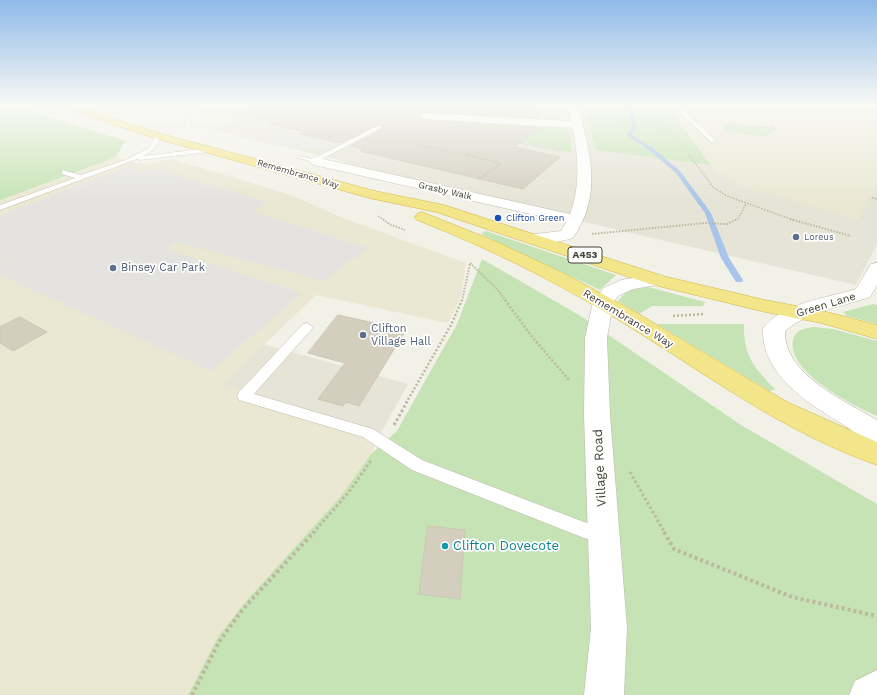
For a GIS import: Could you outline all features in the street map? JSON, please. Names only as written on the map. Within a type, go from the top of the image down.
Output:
[{"type":"highway","name":"Remembrance Way","points":[[163,137],[374,195],[439,208],[657,280],[722,296],[798,312],[877,332]]},
{"type":"highway","name":"Remembrance Way","points":[[374,195],[420,217],[457,230],[517,257],[603,302],[778,408],[841,439],[877,454]]},
{"type":"street","points":[[567,235],[576,220],[584,198],[586,183],[584,151],[580,137]]},
{"type":"street","name":"Grasby Walk","points":[[307,159],[576,220]]},
{"type":"street","points":[[533,238],[567,235]]},
{"type":"street","points":[[567,235],[583,255]]},
{"type":"street","name":"Green Lane","points":[[877,268],[863,293],[798,312],[781,322],[774,329],[774,346],[783,363],[802,383],[877,433]]},
{"type":"street","points":[[603,302],[611,292],[628,284],[657,280]]},
{"type":"street","name":"Village Road","points":[[603,302],[596,338],[597,415],[609,628],[604,695]]},
{"type":"street","points":[[869,695],[877,690]]},
{"type":"lane","points":[[0,208],[127,161],[151,149],[157,137]]},
{"type":"lane","points":[[307,159],[356,137]]},
{"type":"lane","points":[[708,137],[712,141]]},
{"type":"lane","points":[[127,161],[162,154],[209,150]]},
{"type":"lane","points":[[65,172],[82,178]]},
{"type":"lane","points":[[30,197],[41,200]]},
{"type":"lane","points":[[307,327],[244,396],[368,433],[417,465],[584,530],[604,534]]},
{"type":"path","points":[[431,137],[419,144],[501,163]]},
{"type":"path","points":[[670,137],[679,144],[700,168],[713,187],[746,204],[785,218],[851,236]]},
{"type":"path","points":[[872,198],[877,200]]},
{"type":"path","points":[[591,234],[706,223],[727,224],[738,219],[746,204]]},
{"type":"path","points":[[375,214],[389,224],[407,231]]},
{"type":"path","points":[[192,695],[219,642],[243,609],[275,576],[349,492],[384,443],[451,325],[463,299],[470,261],[496,288],[533,338],[597,415]]},
{"type":"path","points":[[665,316],[711,313]]},
{"type":"path","points":[[628,468],[674,549],[792,597],[877,616]]},
{"type":"shaded area","points":[[0,137],[114,137],[125,141],[116,157],[135,163],[147,164],[172,159],[291,195],[340,217],[466,263],[461,296],[448,323],[316,295],[222,385],[381,433],[371,454],[341,496],[248,599],[219,635],[188,695],[0,695]]},
{"type":"shaded area","points":[[243,137],[877,137],[877,244],[856,285],[622,231],[352,165],[336,159]]},
{"type":"shaded area","points":[[269,137],[308,137],[331,142],[341,137],[360,137],[333,151],[314,147],[308,150],[263,140]]},
{"type":"shaded area","points":[[690,137],[877,137],[877,184],[858,220],[746,187],[726,179],[711,165]]},
{"type":"shaded area","name":"Binsey Car Park","points":[[130,165],[134,171],[138,172],[157,169],[267,202],[253,211],[368,248],[323,281],[177,242],[166,249],[302,293],[211,371],[0,275],[0,262],[3,260],[0,258],[0,216]]},
{"type":"shaded area","points":[[262,344],[408,384],[381,433],[221,385]]},
{"type":"green space","points":[[0,137],[114,137],[125,141],[116,157],[0,200]]},
{"type":"green space","points":[[495,137],[570,137],[572,152]]},
{"type":"green space","points":[[593,137],[690,137],[711,165],[596,150]]},
{"type":"green space","points":[[486,231],[616,275],[600,290],[483,235],[482,233]]},
{"type":"green space","points":[[482,259],[579,315],[741,425],[877,504],[877,695],[188,695],[219,635],[248,599],[341,496],[371,454],[397,431],[457,324]]},
{"type":"green space","points":[[648,287],[705,302],[703,306],[652,306],[639,314],[618,301],[628,290]]},
{"type":"green space","points":[[873,304],[877,305],[877,324],[847,316],[843,312]]},
{"type":"green space","points":[[657,324],[744,324],[745,344],[751,360],[761,374],[775,389],[770,391]]},
{"type":"green space","points":[[814,327],[833,329],[877,341],[877,416],[838,396],[810,375],[800,364],[794,352],[794,336],[801,330]]},
{"type":"building","points":[[315,137],[352,137],[340,143]]},
{"type":"building","points":[[367,137],[527,137],[514,147],[560,157],[523,189],[360,151],[365,149],[351,146]]},
{"type":"building","points":[[338,315],[406,330],[359,406],[346,402],[343,406],[318,399],[345,363],[308,353]]},
{"type":"building","points":[[20,317],[47,332],[13,351],[0,343],[0,327]]},
{"type":"building","name":"Clifton Dovecote","points":[[428,526],[465,530],[460,599],[419,594]]},
{"type":"waterway","points":[[633,137],[651,149],[678,172],[708,213],[725,258],[739,280]]},
{"type":"place","name":"Clifton Green","points":[[498,218]]},
{"type":"place","name":"Loreus","points":[[796,237]]},
{"type":"place","name":"Binsey Car Park","points":[[113,268]]},
{"type":"place","name":"Clifton Village Hall","points":[[363,335]]},
{"type":"place","name":"Clifton Dovecote","points":[[445,546]]}]
